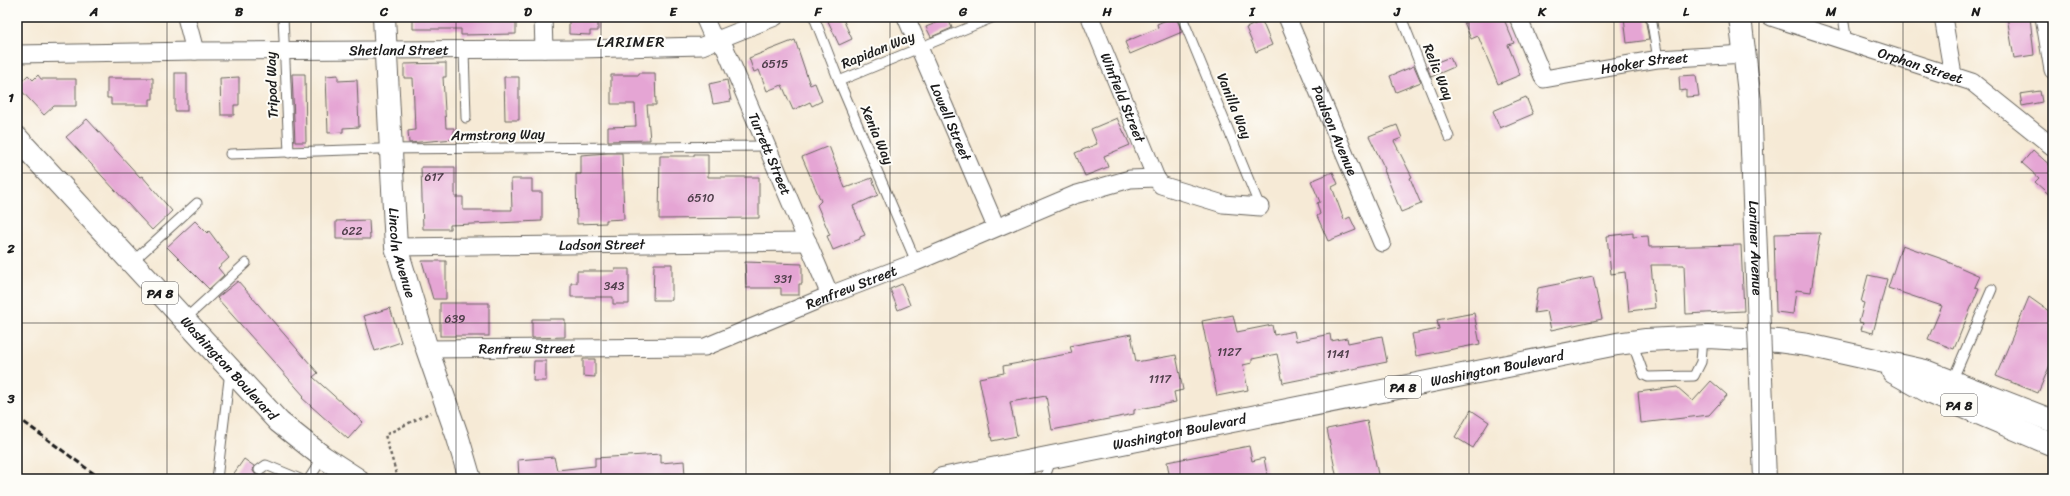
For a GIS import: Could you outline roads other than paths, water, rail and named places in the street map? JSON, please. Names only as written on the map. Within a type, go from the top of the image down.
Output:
[{"type":"main road","name":"Lincoln Avenue","points":[[384,17],[396,246],[427,349],[458,438],[470,479]]},
{"type":"main road","name":"Larimer Avenue","points":[[1740,17],[1750,101],[1765,479]]},
{"type":"main road","name":"Washington Boulevard","points":[[17,138],[279,422],[323,457],[357,479]]},
{"type":"main road","name":"Washington Boulevard","points":[[942,479],[1632,342],[1703,338],[1742,338],[1785,342],[1925,371],[2053,421]]},
{"type":"main road","name":"Washington Boulevard","points":[[1866,359],[1931,393],[2053,446]]},
{"type":"street","points":[[186,17],[195,51]]},
{"type":"street","points":[[543,17],[544,50]]},
{"type":"street","name":"Turrett Street","points":[[704,17],[711,33],[725,48],[768,146],[830,295]]},
{"type":"street","name":"Shetland Street","points":[[17,54],[284,50],[544,50],[702,46],[775,17]]},
{"type":"street","name":"Lowell Street","points":[[906,17],[996,227]]},
{"type":"street","name":"Winfield Street","points":[[1090,17],[1156,178]]},
{"type":"street","name":"Paulson Avenue","points":[[1287,17],[1382,243]]},
{"type":"street","name":"Hooker Street","points":[[1518,17],[1544,79],[1658,59],[1745,54]]},
{"type":"street","name":"Orphan Street","points":[[1771,17],[1972,82],[2053,147]]},
{"type":"street","points":[[1942,17],[1953,75]]},
{"type":"street","points":[[2044,17],[2053,70]]},
{"type":"street","points":[[1156,178],[1161,185],[1223,204],[1260,207]]},
{"type":"street","name":"Renfrew Street","points":[[427,349],[706,347],[830,295],[916,262],[1074,195],[1130,179],[1156,178]]},
{"type":"street","name":"Ladson Street","points":[[396,246],[808,242]]},
{"type":"lane","name":"Tripod Way","points":[[283,17],[286,38],[284,50],[289,153]]},
{"type":"lane","name":"Xenia Way","points":[[814,17],[839,81],[916,262]]},
{"type":"lane","name":"Rapidan Way","points":[[839,81],[920,49],[994,17]]},
{"type":"lane","name":"Vanilla Way","points":[[1182,17],[1260,207]]},
{"type":"lane","name":"Relic Way","points":[[1401,17],[1449,137]]},
{"type":"lane","points":[[1651,17],[1658,59]]},
{"type":"lane","points":[[1843,17],[1847,42]]},
{"type":"lane","points":[[464,50],[466,118]]},
{"type":"lane","name":"Armstrong Way","points":[[230,154],[390,149],[768,146]]},
{"type":"lane","points":[[132,263],[197,203]]},
{"type":"lane","points":[[184,320],[246,263]]},
{"type":"lane","points":[[1952,381],[1992,289]]},
{"type":"lane","points":[[1632,342],[1644,375],[1648,377],[1694,376],[1701,362],[1703,338]]},
{"type":"lane","points":[[217,479],[230,370]]},
{"type":"lane","points":[[309,479],[323,457]]},
{"type":"lane","points":[[1044,479],[1052,457]]},
{"type":"lane","points":[[259,470],[266,465],[300,479]]},
{"type":"railway","points":[[17,417],[101,479]]},
{"type":"district","name":"LARIMER","points":[[631,42]]}]
